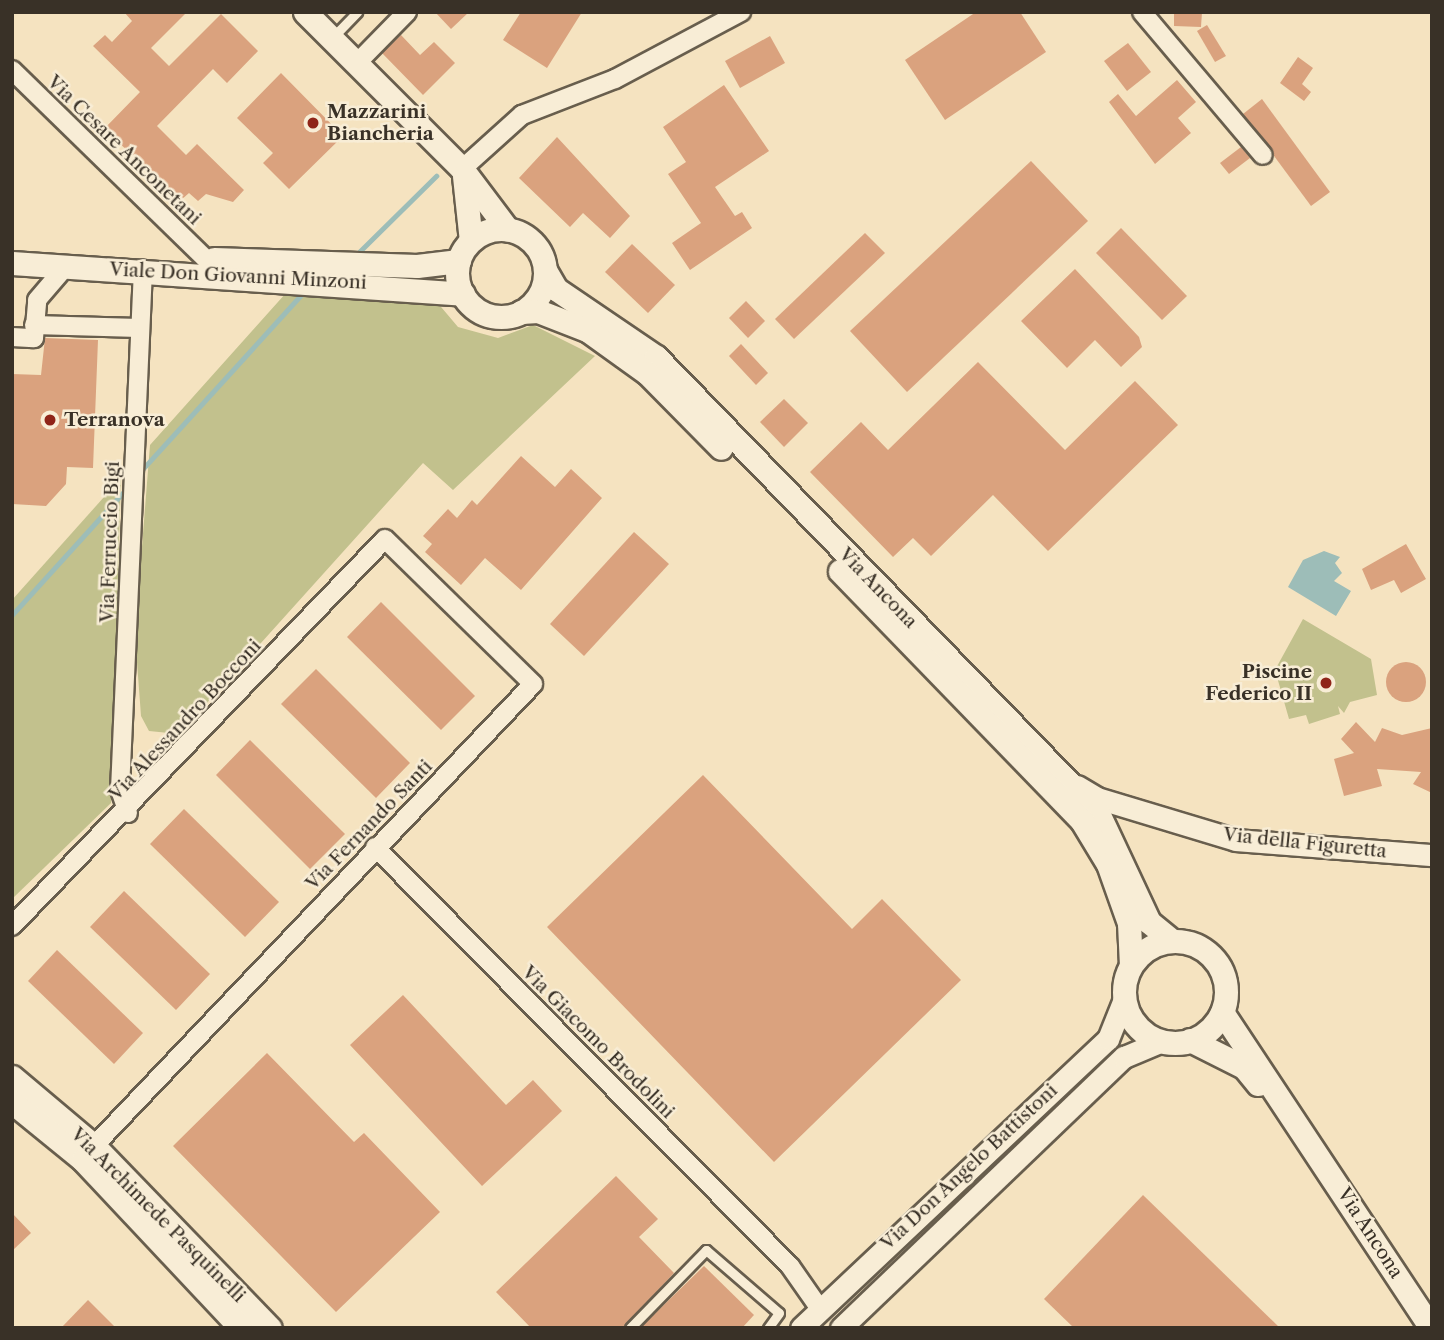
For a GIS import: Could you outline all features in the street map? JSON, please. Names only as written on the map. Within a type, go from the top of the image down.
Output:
[{"type":"main road","points":[[305,12],[462,169],[508,229],[533,243],[545,270],[541,290],[521,312],[484,313],[463,294],[465,251],[462,169]]},
{"type":"main road","points":[[465,251],[508,229]]},
{"type":"main road","name":"Viale Don Giovanni Minzoni","points":[[12,248],[206,259],[417,266],[465,251]]},
{"type":"main road","name":"Viale Don Giovanni Minzoni","points":[[12,263],[463,294]]},
{"type":"main road","name":"Via Ancona","points":[[545,270],[556,289],[656,357],[1098,813],[1149,922],[1171,940],[1195,944],[1214,958],[1224,979],[1222,1012],[1431,1328]]},
{"type":"main road","name":"Via Ancona","points":[[521,312],[538,311],[587,330],[647,373],[1082,821],[1108,864],[1129,923],[1131,965],[1124,999]]},
{"type":"main road","points":[[1131,965],[1148,948],[1171,940]]},
{"type":"main road","points":[[1124,999],[1137,1026],[1162,1041]]},
{"type":"main road","points":[[1190,1040],[1222,1012]]},
{"type":"main road","name":"Via Ancona","points":[[1162,1041],[1190,1040],[1244,1067],[1307,1138]]},
{"type":"main road","name":"Via Archimede Pasquinelli","points":[[12,1077],[94,1146],[270,1328]]},
{"type":"main road","name":"Via Archimede Pasquinelli","points":[[12,1102],[83,1160],[240,1327]]},
{"type":"street","points":[[356,64],[407,12]]},
{"type":"street","points":[[462,169],[522,115],[615,79],[741,12]]},
{"type":"street","points":[[1142,12],[1263,155]]},
{"type":"street","name":"Via Cesare Anconetani","points":[[12,70],[206,259]]},
{"type":"street","points":[[12,337],[34,338],[37,300],[66,266]]},
{"type":"street","name":"Via Ferruccio Bigi","points":[[128,813],[120,790],[143,270]]},
{"type":"street","points":[[34,325],[139,328]]},
{"type":"street","name":"Via Alessandro Bocconi","points":[[12,926],[128,813],[384,539]]},
{"type":"street","name":"Via Fernando Santi","points":[[94,1146],[533,684],[384,539]]},
{"type":"street","name":"Via della Figuretta","points":[[1063,777],[1097,798],[1236,839],[1432,855]]},
{"type":"street","name":"Via Giacomo Brodolini","points":[[376,848],[827,1302]]},
{"type":"street","name":"Via Don Angelo Battistoni","points":[[801,1328],[1108,1040],[1124,999]]},
{"type":"street","name":"Via Don Angelo Battistoni","points":[[851,1324],[1124,1057],[1162,1041]]},
{"type":"lane","points":[[331,39],[358,12]]},
{"type":"lane","points":[[630,1328],[706,1250],[779,1313],[768,1328]]},
{"type":"shaded area","points":[[286,293],[436,301],[458,327],[498,338],[533,325],[595,356],[453,490],[423,463],[179,734],[149,731],[141,716],[135,635],[150,445]]},
{"type":"shaded area","points":[[121,478],[111,803],[12,899],[12,600]]},
{"type":"shaded area","name":"Piscine Federico II","points":[[1303,619],[1371,659],[1377,695],[1350,702],[1344,713],[1338,706],[1340,714],[1309,724],[1306,715],[1289,719],[1275,670]]},
{"type":"water","points":[[1324,551],[1340,557],[1335,563],[1342,573],[1334,581],[1351,591],[1336,616],[1288,587],[1303,560]]},
{"type":"building","points":[[124,12],[187,12],[151,48],[169,66],[221,14],[258,51],[227,83],[213,69],[157,126],[186,155],[197,144],[244,190],[233,202],[206,194],[198,201],[189,193],[181,200],[104,129],[140,92],[93,46],[105,35],[112,42],[132,21]]},
{"type":"building","points":[[435,12],[469,12],[451,29]]},
{"type":"building","points":[[521,12],[582,12],[547,68],[503,40]]},
{"type":"building","points":[[976,12],[1020,12],[1046,52],[945,120],[905,60]]},
{"type":"building","points":[[1174,12],[1202,12],[1201,27],[1174,26]]},
{"type":"building","points":[[1207,25],[1226,56],[1215,62],[1197,31]]},
{"type":"building","points":[[401,35],[420,55],[434,42],[455,63],[423,95],[382,53]]},
{"type":"building","points":[[770,36],[785,63],[740,88],[725,61]]},
{"type":"building","points":[[1128,43],[1151,72],[1127,91],[1104,61]]},
{"type":"building","points":[[1298,57],[1313,68],[1302,84],[1311,92],[1304,101],[1280,83]]},
{"type":"building","points":[[281,73],[343,136],[289,189],[263,163],[273,153],[237,118]]},
{"type":"building","points":[[1177,80],[1196,102],[1178,118],[1191,133],[1155,164],[1109,102],[1118,94],[1136,116]]},
{"type":"building","points":[[724,85],[769,151],[715,187],[735,216],[742,212],[752,228],[690,270],[672,243],[701,223],[668,174],[686,162],[663,127]]},
{"type":"building","points":[[1262,99],[1330,192],[1311,206],[1243,114]]},
{"type":"building","points":[[557,137],[630,216],[610,238],[583,213],[570,227],[519,178]]},
{"type":"building","points":[[1241,147],[1250,158],[1229,174],[1220,163]]},
{"type":"building","points":[[1031,161],[1088,221],[907,392],[850,331]]},
{"type":"building","points":[[1121,228],[1187,296],[1162,320],[1096,253]]},
{"type":"building","points":[[865,233],[885,253],[794,339],[775,319]]},
{"type":"building","points":[[632,244],[675,285],[648,313],[605,272]]},
{"type":"building","points":[[1075,269],[1139,337],[1142,347],[1121,367],[1095,340],[1067,368],[1021,321]]},
{"type":"building","points":[[746,301],[765,321],[748,338],[729,318]]},
{"type":"building","points":[[45,338],[98,340],[93,468],[67,467],[66,484],[46,506],[12,504],[12,374],[41,375]]},
{"type":"building","points":[[741,344],[768,373],[756,385],[729,356]]},
{"type":"building","points":[[978,362],[1065,450],[1135,381],[1178,425],[1048,551],[993,495],[931,556],[913,538],[893,557],[810,472],[861,422],[888,450]]},
{"type":"building","points":[[784,399],[808,423],[784,447],[760,422]]},
{"type":"building","points":[[521,456],[555,487],[571,469],[602,498],[521,590],[485,558],[461,585],[425,552],[432,544],[423,536],[448,509],[457,518],[472,500],[477,505]]},
{"type":"building","points":[[634,532],[669,564],[584,656],[550,624]]},
{"type":"building","points":[[1406,544],[1426,579],[1401,593],[1394,580],[1371,590],[1362,569]]},
{"type":"building","points":[[381,602],[475,696],[441,730],[347,637]]},
{"type":"building","points":[[1406,662],[1414,663],[1420,668],[1425,674],[1425,690],[1420,696],[1414,701],[1406,702],[1398,701],[1392,696],[1387,690],[1386,682],[1387,674],[1392,668],[1398,663]]},
{"type":"building","points":[[316,669],[410,763],[376,798],[281,704]]},
{"type":"building","points":[[1356,722],[1375,742],[1382,728],[1402,735],[1432,728],[1432,793],[1413,784],[1421,772],[1377,769],[1382,786],[1344,796],[1334,759],[1354,753],[1341,739]]},
{"type":"building","points":[[250,740],[345,834],[310,869],[216,775]]},
{"type":"building","points":[[703,775],[852,929],[882,899],[961,980],[774,1162],[547,927]]},
{"type":"building","points":[[184,809],[279,902],[245,937],[150,844]]},
{"type":"building","points":[[124,891],[210,974],[176,1010],[90,927]]},
{"type":"building","points":[[57,950],[143,1033],[114,1064],[28,981]]},
{"type":"building","points":[[403,995],[506,1105],[533,1080],[562,1111],[482,1186],[350,1045]]},
{"type":"building","points":[[267,1053],[354,1142],[364,1133],[440,1212],[336,1312],[173,1146]]},
{"type":"building","points":[[616,1176],[658,1219],[639,1237],[674,1273],[623,1328],[531,1328],[496,1292]]},
{"type":"building","points":[[1143,1195],[1280,1328],[1074,1328],[1044,1299]]},
{"type":"building","points":[[12,1213],[31,1233],[12,1251]]},
{"type":"building","points":[[704,1266],[754,1315],[742,1328],[640,1328]]},
{"type":"building","points":[[88,1300],[116,1328],[61,1328]]},
{"type":"waterway","points":[[355,256],[436,176]]},
{"type":"waterway","points":[[140,472],[302,294]]},
{"type":"waterway","points":[[12,615],[128,487]]},
{"type":"place","name":"Mazzarini Biancheria","points":[[313,123]]},
{"type":"place","name":"Terranova","points":[[50,420]]},
{"type":"place","name":"Piscine Federico II","points":[[1326,683]]}]
